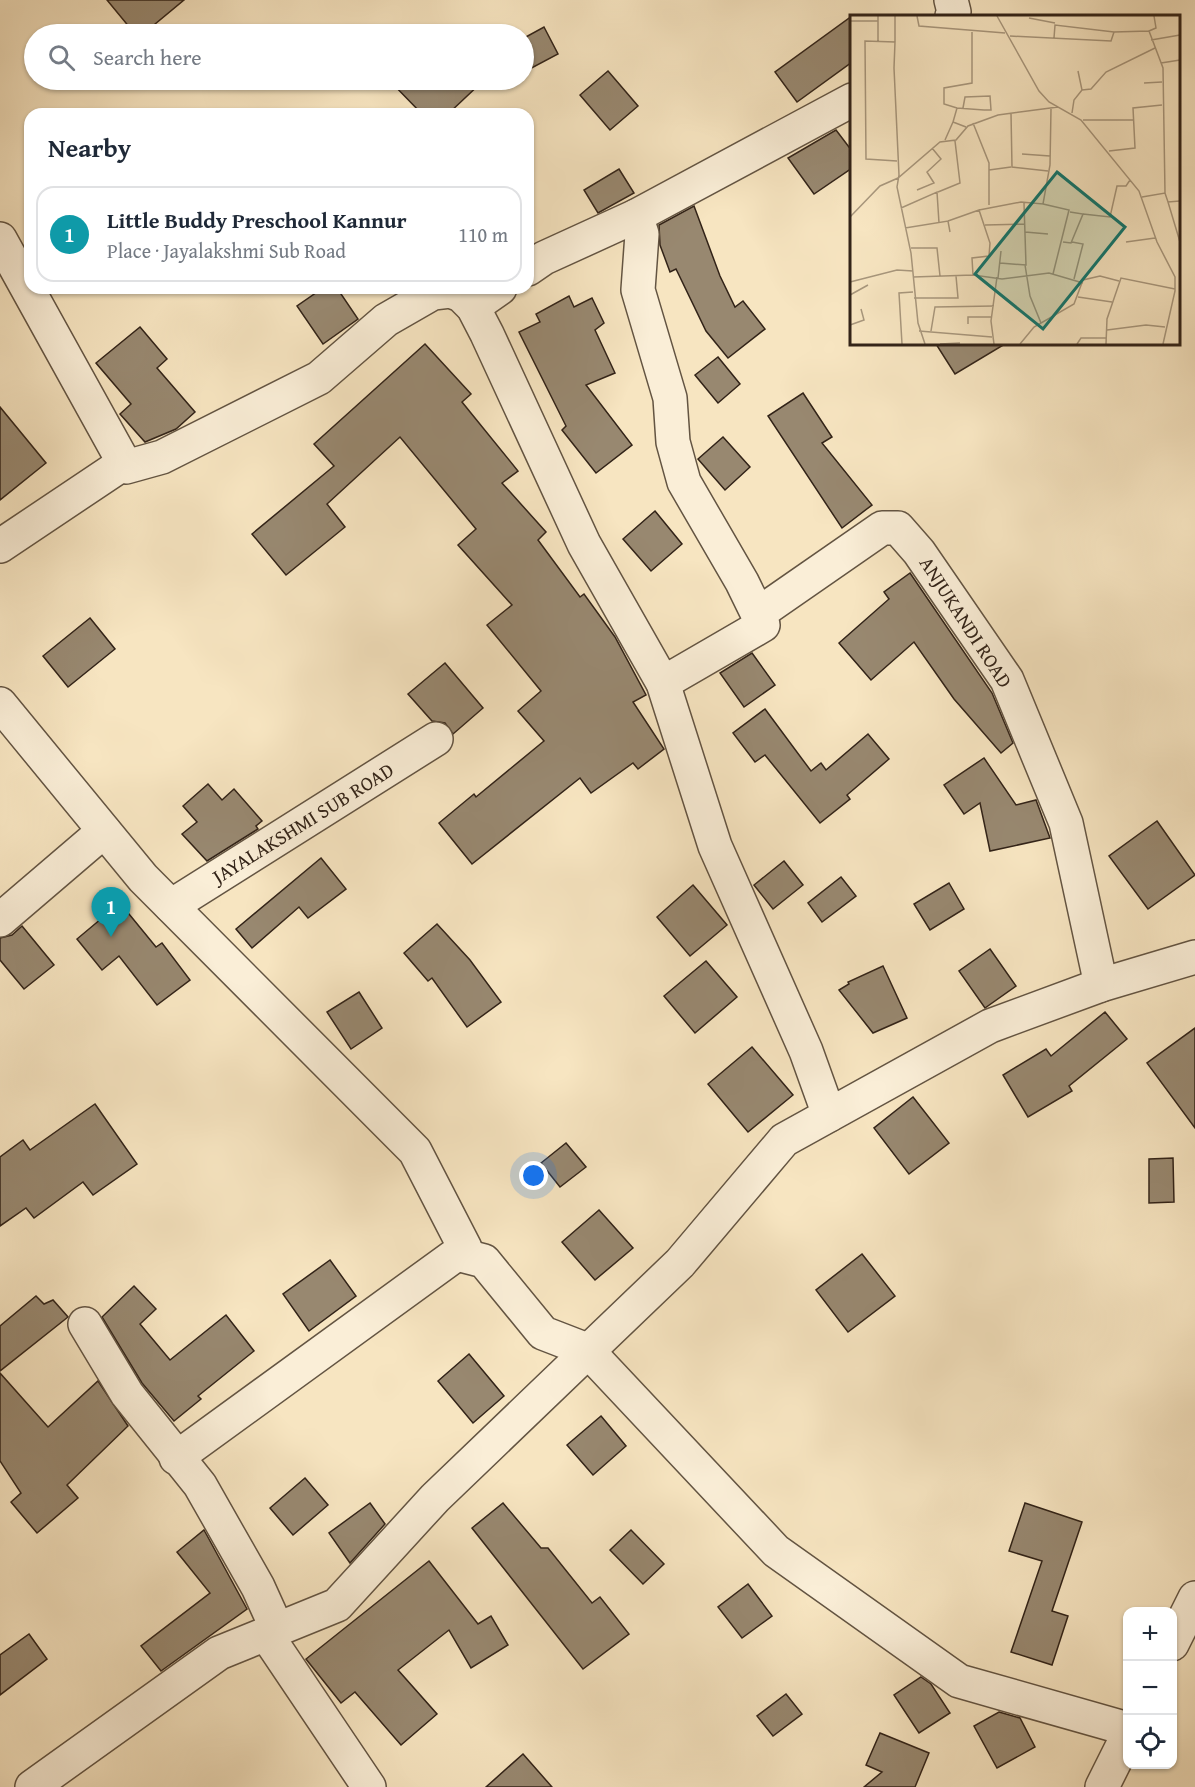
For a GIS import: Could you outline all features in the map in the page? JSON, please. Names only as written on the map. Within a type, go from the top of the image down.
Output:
[{"type":"street","points":[[951,0],[952,15]]},
{"type":"street","points":[[534,265],[544,258],[636,216],[850,101]]},
{"type":"street","points":[[636,216],[642,234],[638,290],[670,398],[673,441],[684,482],[763,625],[663,683]]},
{"type":"street","points":[[0,239],[24,282]]},
{"type":"street","points":[[30,294],[126,467],[162,457],[319,378],[386,320],[431,294]]},
{"type":"street","points":[[458,294],[473,307],[584,544],[663,683],[715,846],[806,1052],[829,1115]]},
{"type":"street","points":[[473,307],[491,294]]},
{"type":"street","points":[[0,546],[124,463]]},
{"type":"street","name":"ANJUKANDI ROAD","points":[[758,614],[882,528],[898,528],[966,617],[1007,680],[1066,823],[1101,986]]},
{"type":"street","points":[[0,704],[143,878],[415,1151],[465,1248],[176,1458]]},
{"type":"street","name":"JAYALAKSHMI SUB ROAD","points":[[171,906],[436,739]]},
{"type":"street","points":[[0,920],[104,831]]},
{"type":"street","points":[[32,1787],[219,1653],[337,1605],[435,1498],[680,1263],[784,1140],[990,1026],[1101,986],[1195,957]]},
{"type":"street","points":[[457,1254],[484,1262],[543,1333],[587,1350],[776,1551],[959,1681],[1123,1729]]},
{"type":"street","points":[[85,1324],[127,1394],[176,1458],[200,1485],[258,1587],[271,1632],[369,1787]]},
{"type":"street","points":[[1177,1636],[1195,1598]]},
{"type":"street","points":[[1101,1787],[1123,1745]]},
{"type":"building","points":[[107,0],[184,0],[155,24],[127,24]]},
{"type":"building","points":[[850,17],[850,63],[797,102],[775,72]]},
{"type":"building","points":[[544,27],[558,54],[534,67],[534,32]]},
{"type":"building","points":[[608,71],[638,106],[610,130],[580,95]]},
{"type":"building","points":[[399,90],[473,90],[454,108],[416,108]]},
{"type":"building","points":[[836,130],[850,148],[850,169],[814,194],[788,158]]},
{"type":"building","points":[[619,169],[634,193],[598,213],[584,190]]},
{"type":"building","points":[[694,206],[720,276],[735,307],[743,301],[765,329],[728,358],[706,331],[676,269],[670,272],[660,245],[659,225]]},
{"type":"building","points":[[314,294],[341,294],[358,319],[323,344],[297,306]]},
{"type":"building","points":[[569,296],[574,307],[592,298],[604,323],[595,330],[615,373],[586,385],[632,445],[596,473],[562,430],[566,426],[519,332],[540,322],[536,314]]},
{"type":"building","points":[[140,327],[167,359],[157,368],[195,412],[176,429],[145,442],[120,414],[131,404],[96,363]]},
{"type":"building","points":[[425,344],[471,394],[462,402],[518,471],[502,483],[546,532],[538,540],[580,597],[584,594],[615,637],[646,695],[633,702],[664,749],[638,769],[633,763],[591,793],[580,778],[472,864],[439,823],[474,794],[476,797],[544,741],[518,711],[541,691],[487,625],[512,605],[458,545],[476,529],[400,437],[327,504],[345,527],[286,575],[252,534],[334,466],[314,444]]},
{"type":"building","points":[[937,345],[1003,345],[955,374]]},
{"type":"building","points":[[718,357],[740,384],[718,403],[695,375]]},
{"type":"building","points":[[803,393],[832,437],[822,443],[872,505],[842,528],[768,416]]},
{"type":"building","points":[[0,407],[46,463],[0,500]]},
{"type":"building","points":[[723,437],[750,467],[725,490],[698,459]]},
{"type":"building","points":[[655,511],[682,544],[651,571],[623,539]]},
{"type":"building","points":[[910,573],[992,693],[1013,743],[1001,753],[954,699],[914,642],[871,680],[839,643],[889,599],[884,592]]},
{"type":"building","points":[[90,618],[115,649],[68,687],[43,656]]},
{"type":"building","points":[[752,653],[775,685],[744,707],[720,673]]},
{"type":"building","points":[[445,663],[483,708],[453,734],[445,723],[432,721],[408,694]]},
{"type":"building","points":[[765,709],[811,771],[821,763],[826,770],[868,734],[889,759],[847,795],[850,799],[820,823],[765,755],[755,762],[733,733]]},
{"type":"building","points":[[984,758],[1016,805],[1036,800],[1050,838],[990,851],[980,803],[964,814],[944,785]]},
{"type":"building","points":[[208,784],[222,800],[234,789],[262,821],[256,826],[258,829],[207,861],[182,834],[197,822],[183,806]]},
{"type":"building","points":[[1157,821],[1195,875],[1148,909],[1109,856]]},
{"type":"building","points":[[321,858],[346,889],[308,918],[299,907],[252,948],[236,929]]},
{"type":"building","points":[[784,861],[803,885],[773,909],[754,885]]},
{"type":"building","points":[[841,877],[856,896],[822,922],[808,903]]},
{"type":"building","points":[[949,883],[964,909],[930,930],[914,904]]},
{"type":"building","points":[[693,885],[727,925],[690,956],[657,917]]},
{"type":"building","points":[[120,903],[156,947],[162,943],[190,980],[157,1005],[119,956],[102,970],[77,939]]},
{"type":"building","points":[[437,924],[470,960],[501,1002],[467,1027],[432,978],[428,981],[404,953]]},
{"type":"building","points":[[22,926],[54,965],[24,989],[0,960],[0,938],[12,935]]},
{"type":"building","points":[[990,949],[1016,986],[985,1008],[959,971]]},
{"type":"building","points":[[706,961],[737,997],[695,1033],[664,996]]},
{"type":"building","points":[[883,966],[907,1018],[873,1033],[839,990],[849,984],[848,982]]},
{"type":"building","points":[[359,992],[382,1028],[351,1049],[327,1012]]},
{"type":"building","points":[[1105,1012],[1127,1039],[1069,1086],[1072,1091],[1028,1117],[1003,1075],[1046,1049],[1051,1056]]},
{"type":"building","points":[[1195,1028],[1195,1128],[1147,1063]]},
{"type":"building","points":[[752,1047],[793,1095],[748,1132],[708,1084]]},
{"type":"building","points":[[913,1097],[949,1143],[909,1174],[874,1128]]},
{"type":"building","points":[[95,1104],[137,1164],[93,1195],[83,1182],[34,1218],[26,1208],[0,1226],[0,1157],[23,1140],[30,1150]]},
{"type":"building","points":[[566,1143],[586,1167],[560,1187],[541,1163]]},
{"type":"building","points":[[1173,1158],[1174,1202],[1149,1203],[1149,1159]]},
{"type":"building","points":[[599,1210],[633,1248],[595,1280],[562,1242]]},
{"type":"building","points":[[862,1254],[895,1296],[848,1332],[816,1290]]},
{"type":"building","points":[[330,1260],[356,1296],[309,1331],[283,1294]]},
{"type":"building","points":[[134,1286],[156,1309],[140,1324],[170,1360],[226,1315],[254,1351],[198,1396],[201,1399],[174,1421],[142,1383],[102,1317]]},
{"type":"building","points":[[36,1296],[44,1304],[53,1300],[68,1317],[0,1371],[0,1326]]},
{"type":"building","points":[[469,1354],[504,1396],[473,1423],[438,1381]]},
{"type":"building","points":[[0,1373],[48,1427],[98,1381],[128,1426],[67,1485],[78,1498],[37,1533],[11,1502],[21,1493],[0,1461]]},
{"type":"building","points":[[601,1416],[626,1446],[593,1475],[567,1445]]},
{"type":"building","points":[[305,1478],[328,1505],[293,1535],[270,1508]]},
{"type":"building","points":[[370,1503],[385,1524],[350,1563],[329,1533]]},
{"type":"building","points":[[503,1503],[541,1548],[548,1548],[592,1603],[600,1597],[629,1634],[583,1669],[472,1528]]},
{"type":"building","points":[[1025,1503],[1082,1522],[1052,1611],[1068,1616],[1052,1665],[1011,1652],[1042,1561],[1009,1551]]},
{"type":"building","points":[[204,1530],[247,1609],[161,1671],[141,1646],[210,1593],[177,1552]]},
{"type":"building","points":[[631,1530],[664,1564],[643,1584],[610,1550]]},
{"type":"building","points":[[429,1561],[478,1624],[491,1616],[508,1645],[471,1668],[449,1630],[398,1670],[437,1714],[401,1745],[355,1692],[341,1703],[306,1659]]},
{"type":"building","points":[[748,1584],[772,1616],[742,1638],[718,1607]]},
{"type":"building","points":[[29,1634],[47,1659],[0,1695],[0,1655]]},
{"type":"building","points":[[921,1677],[931,1684],[950,1713],[919,1733],[894,1695]]},
{"type":"building","points":[[786,1694],[802,1714],[773,1736],[757,1716]]},
{"type":"building","points":[[999,1712],[1020,1718],[1035,1747],[997,1768],[974,1726]]},
{"type":"building","points":[[880,1733],[929,1753],[915,1787],[864,1787],[882,1772],[866,1765]]},
{"type":"building","points":[[523,1754],[552,1787],[486,1787]]},
{"type":"place","name":"Little Buddy Preschool Kannur","points":[[111,937]]}]
